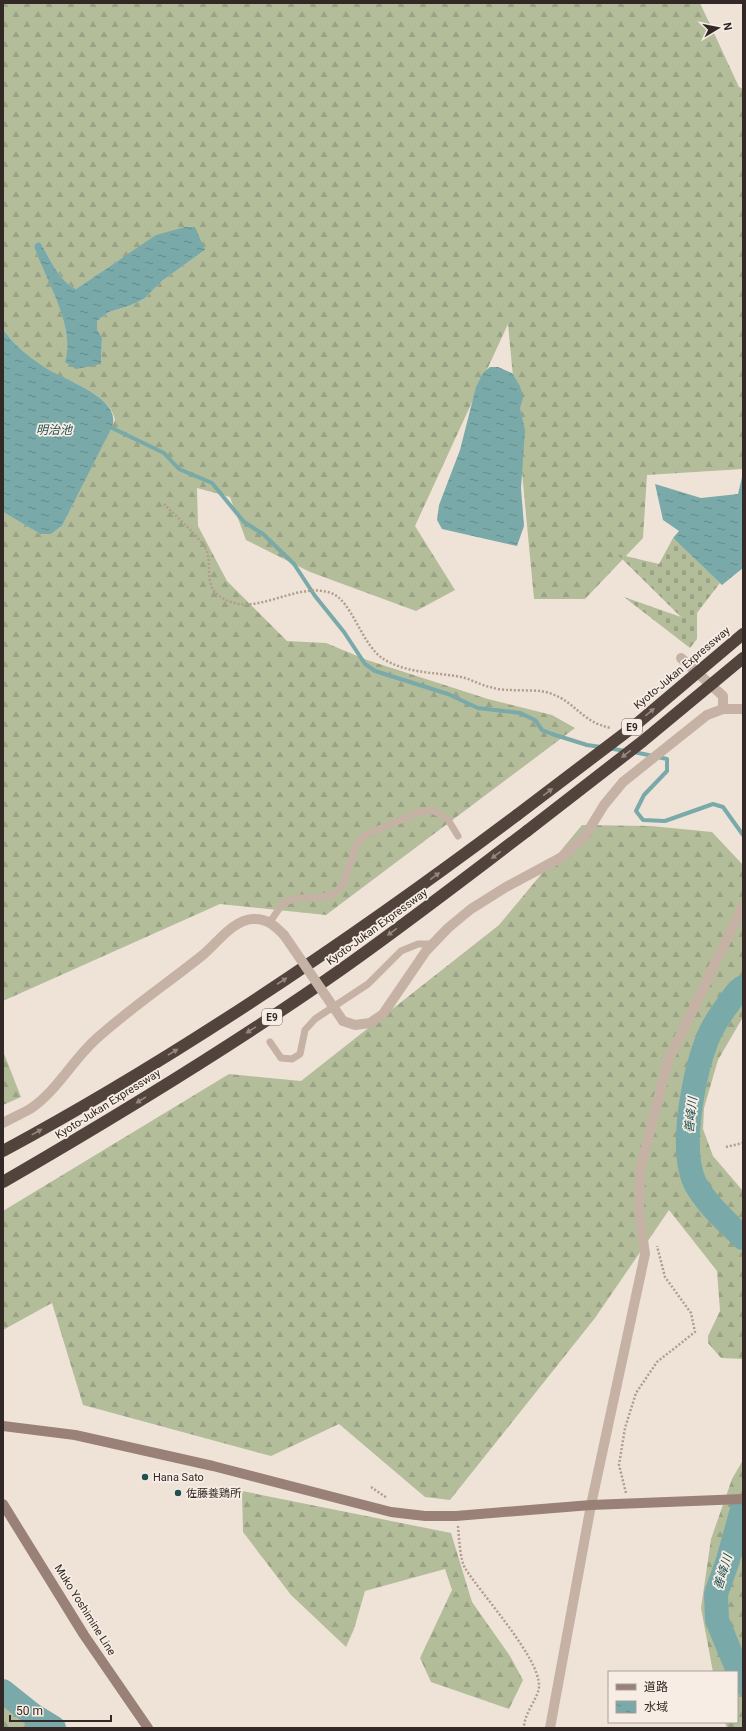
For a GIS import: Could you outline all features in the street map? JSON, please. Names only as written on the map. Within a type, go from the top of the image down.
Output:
[{"type":"highway","name":"Kyoto-Jukan Expressway","points":[[3,1151],[112,1089],[255,999],[382,914],[517,815],[632,727],[743,634]]},
{"type":"highway","name":"Kyoto-Jukan Expressway","points":[[3,1182],[122,1111],[273,1016],[375,945],[643,742],[743,658]]},
{"type":"street","points":[[681,658],[723,696],[723,709]]},
{"type":"street","points":[[3,1123],[31,1108],[55,1086],[84,1050],[105,1031],[180,973],[235,926],[252,919],[270,922],[284,935],[343,1021],[355,1026],[370,1023],[383,1014],[433,944],[448,928],[471,909],[506,887],[562,857],[585,836],[604,805],[623,782],[707,715],[723,709],[743,709]]},
{"type":"street","points":[[550,1728],[591,1505],[645,1254],[639,1211],[640,1170],[668,1061],[743,906]]},
{"type":"street","points":[[3,1426],[74,1435],[213,1466],[392,1512],[425,1516],[456,1516],[591,1505],[629,1505],[743,1499]]},
{"type":"street","name":"Muko Yoshimine Line","points":[[3,1504],[84,1635],[148,1728]]},
{"type":"lane","points":[[270,922],[283,903],[296,898],[315,898],[333,895],[343,884],[356,846],[365,835],[417,813],[432,810],[447,818],[458,836]]},
{"type":"lane","points":[[270,1042],[281,1058],[292,1059],[300,1054],[305,1030],[315,1019],[368,984],[401,951],[418,944],[433,944]]},
{"type":"path","points":[[164,504],[205,546],[210,581],[217,594],[232,602],[248,605],[303,592],[322,590],[333,594],[346,607],[371,648],[384,659],[400,667],[432,675],[462,677],[490,688],[552,693],[562,698],[588,720],[604,727],[618,729]]},
{"type":"path","points":[[726,1147],[743,1143]]},
{"type":"path","points":[[629,1505],[619,1465],[625,1428],[636,1393],[657,1362],[695,1332],[691,1313],[665,1277],[655,1240]]},
{"type":"path","points":[[456,1516],[464,1566],[528,1657],[537,1673],[540,1687],[524,1721],[524,1728]]},
{"type":"green space","points":[[3,3],[700,3],[739,87],[743,89],[743,469],[647,475],[643,538],[585,599],[534,599],[508,324],[415,526],[455,590],[416,611],[310,572],[246,540],[230,497],[197,488],[198,526],[227,581],[287,641],[326,643],[367,660],[488,699],[552,715],[575,728],[326,915],[220,904],[3,1001],[3,512],[40,534],[51,534],[62,526],[115,420],[111,410],[105,402],[85,388],[43,367],[22,350],[3,329]],"holes":[[[40,242],[59,274],[76,289],[122,258],[205,250],[162,281],[144,299],[129,306],[109,312],[97,321],[97,329],[102,338],[101,363],[66,362],[68,348],[63,319],[58,303],[34,246],[36,243]]]},
{"type":"green space","points":[[673,538],[720,583],[697,613],[697,639],[690,648],[624,597],[681,617],[617,554],[659,564]]},
{"type":"green space","points":[[582,825],[651,826],[712,832],[743,865],[743,1017],[718,1060],[704,1108],[703,1129],[713,1156],[743,1191],[743,1359],[721,1358],[708,1343],[708,1336],[720,1311],[717,1271],[669,1210],[595,1318],[450,1500],[425,1497],[339,1424],[271,1456],[83,1405],[52,1303],[3,1330],[3,1211],[229,1074],[301,1081],[499,925]]},
{"type":"green space","points":[[3,1051],[21,1097],[3,1105]]},
{"type":"green space","points":[[743,1460],[743,1728],[727,1728],[725,1723],[738,1723],[738,1671],[713,1671],[701,1608],[711,1539],[732,1479]]},
{"type":"green space","points":[[242,1491],[451,1533],[472,1602],[510,1656],[523,1680],[509,1709],[431,1682],[420,1658],[452,1590],[445,1569],[365,1591],[354,1629],[346,1647],[291,1595],[243,1532]]},
{"type":"green space","points":[[3,1698],[49,1728],[3,1728]]},
{"type":"water","points":[[185,227],[195,227],[205,250],[162,281],[144,299],[129,306],[109,312],[97,321],[97,329],[102,338],[101,364],[76,369],[65,362],[67,348],[63,319],[58,303],[34,246],[36,243],[40,242],[59,274],[76,289],[156,235]]},
{"type":"water","name":"明治池","points":[[3,329],[17,345],[38,363],[100,398],[109,407],[113,416],[112,427],[62,526],[51,534],[40,534],[3,512]]},
{"type":"water","points":[[490,367],[498,367],[512,373],[520,386],[523,398],[520,408],[525,430],[521,488],[524,526],[517,546],[442,529],[437,520],[439,505],[460,450],[476,387],[483,373]]},
{"type":"water","points":[[743,473],[743,568],[722,585],[673,538],[679,531],[663,520],[655,484],[701,498],[738,494]]},
{"type":"waterway","points":[[108,426],[164,453],[179,469],[212,483],[244,522],[263,534],[294,564],[315,596],[344,632],[365,664],[375,671],[448,694],[478,708],[520,713],[535,720],[542,730],[587,745],[601,747]]},
{"type":"waterway","points":[[608,748],[625,751]]},
{"type":"waterway","points":[[634,752],[667,759],[667,771],[644,795],[636,811],[643,820],[665,821],[713,804],[723,807],[743,835]]},
{"type":"waterway","name":"善峰川","points":[[743,987],[737,992],[719,1017],[704,1048],[694,1086],[688,1129],[690,1168],[695,1183],[717,1212],[743,1238]]},
{"type":"waterway","name":"善峰川","points":[[743,1506],[728,1560],[716,1594],[717,1620],[743,1683]]},
{"type":"waterway","points":[[3,1691],[33,1715],[54,1728]]},
{"type":"place","name":"Hana Sato","points":[[145,1477]]},
{"type":"place","name":"佐藤養鶏所","points":[[178,1493]]}]
